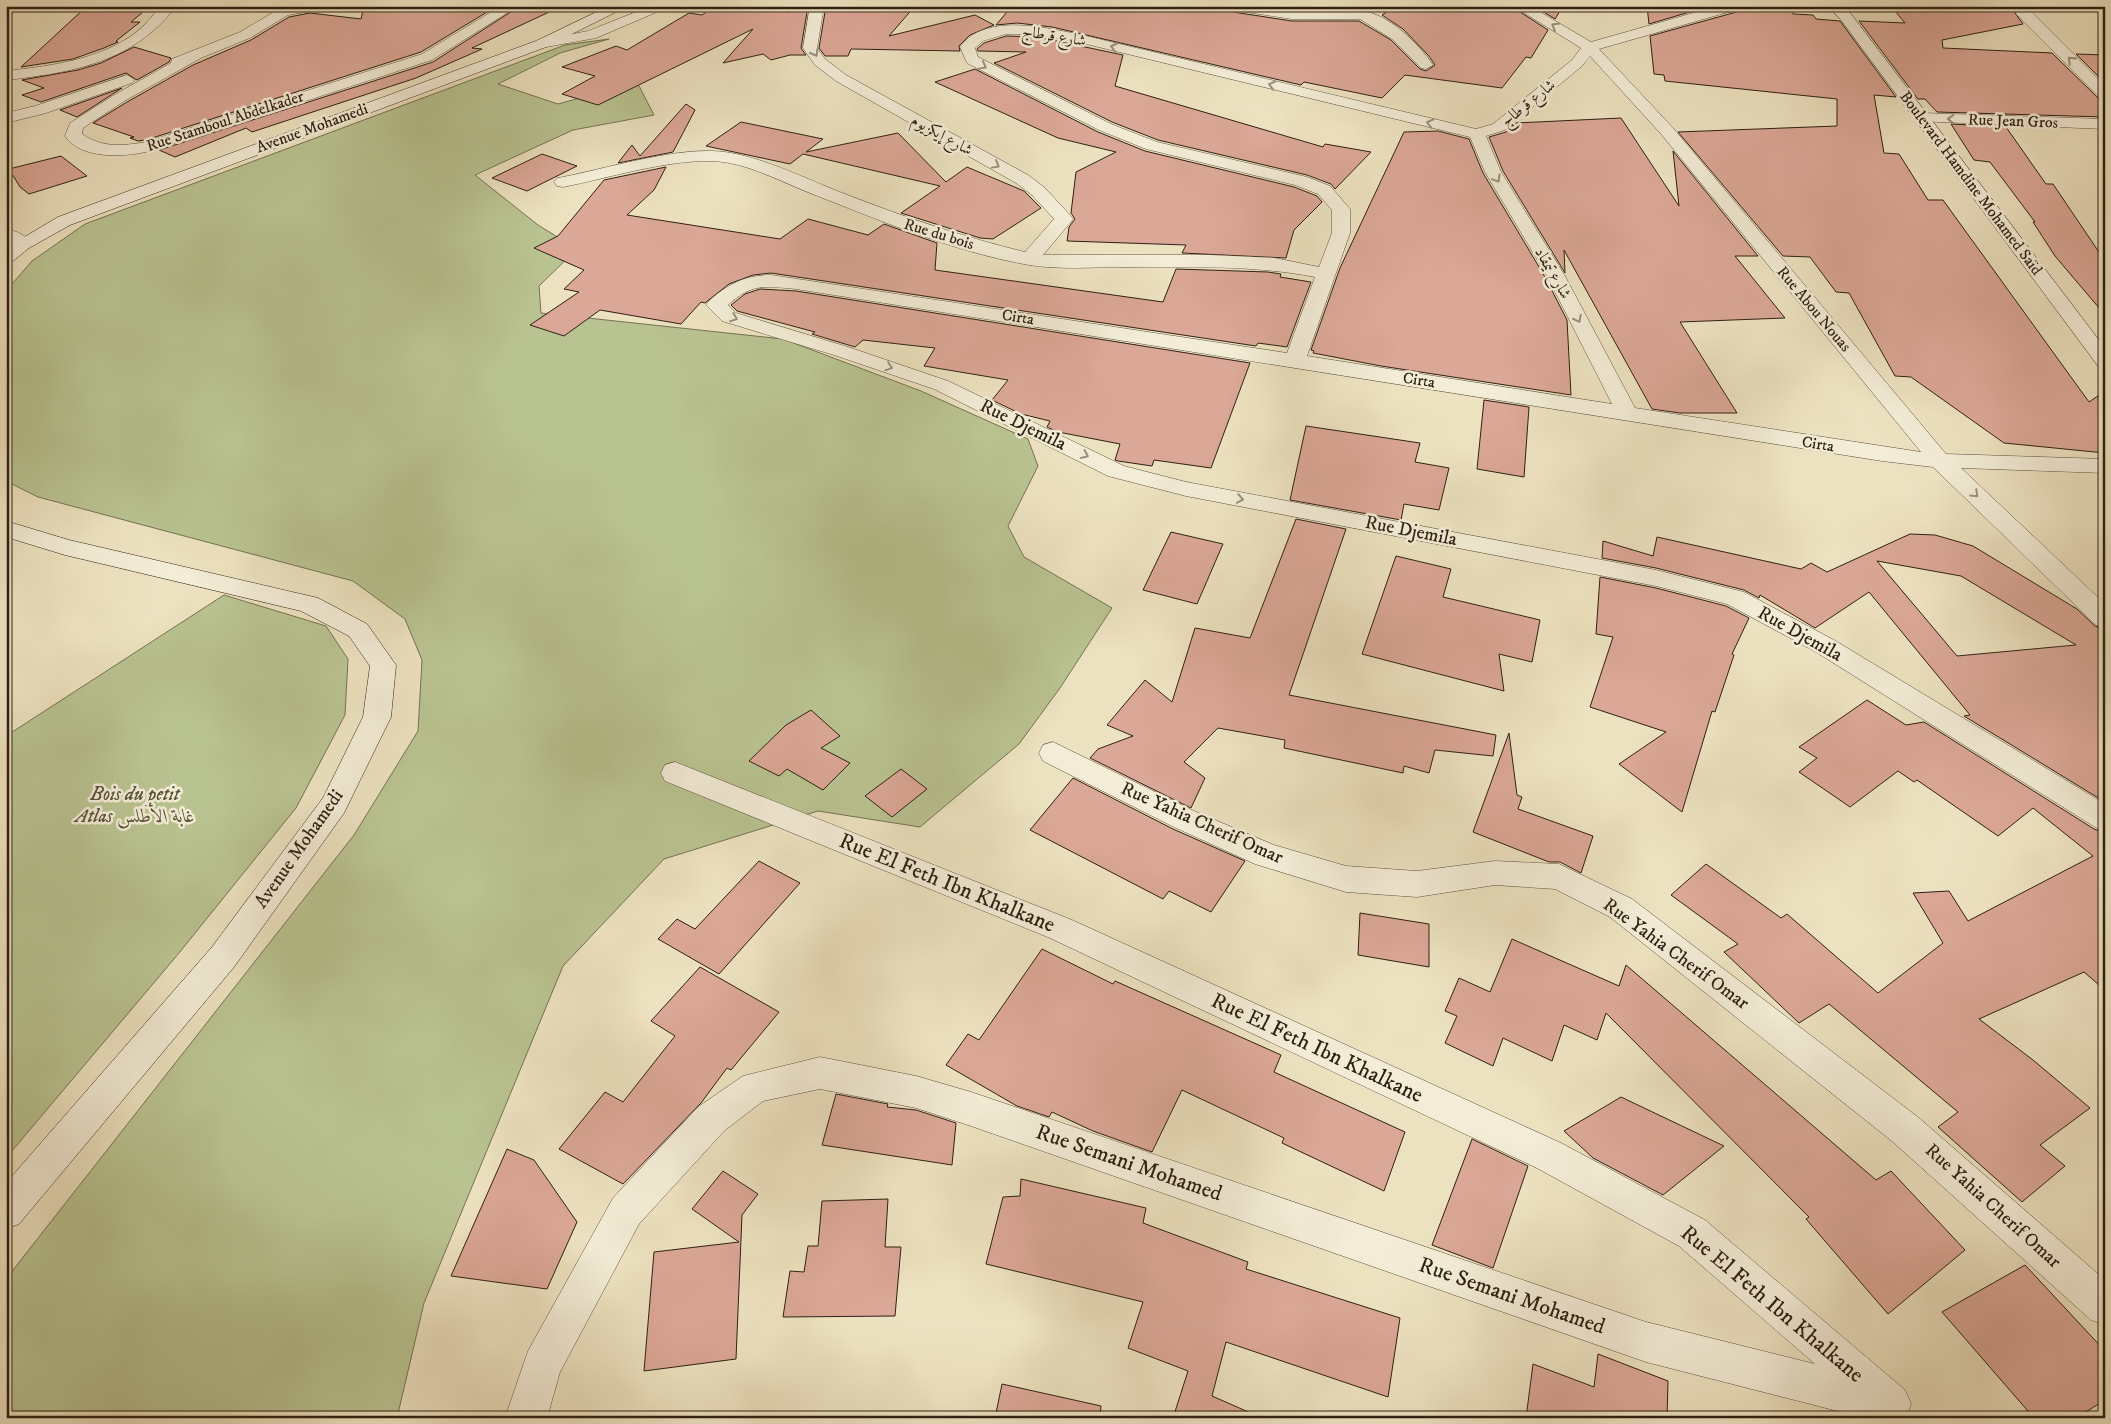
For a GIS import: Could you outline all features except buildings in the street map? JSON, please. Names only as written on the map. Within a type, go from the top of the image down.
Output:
[{"type":"street","points":[[6,76],[75,63],[123,46],[140,36],[169,6]]},
{"type":"street","points":[[6,118],[40,110],[195,56],[245,35],[284,12],[318,6]]},
{"type":"street","name":"Rue Stamboul Abdelkader","points":[[195,56],[121,96],[76,126],[73,136],[96,150],[122,151],[148,147],[427,57],[511,6]]},
{"type":"street","points":[[541,44],[591,35],[664,6]]},
{"type":"street","name":"شارع إيكزيوم","points":[[817,6],[810,48],[820,62],[864,92],[1022,178],[1038,191],[1064,219],[1029,259]]},
{"type":"street","points":[[1233,6],[1292,15],[1362,15],[1372,18],[1413,50],[1426,64]]},
{"type":"street","points":[[1349,6],[1362,15]]},
{"type":"street","name":"Rue Abou Nouas","points":[[1520,6],[1589,47],[1667,131],[1940,461],[2105,619]]},
{"type":"street","points":[[1589,47],[1734,6]]},
{"type":"street","name":"Boulevard Hamdine Mohamed Saïd","points":[[1836,6],[2105,362]]},
{"type":"street","points":[[2019,6],[2022,12],[2105,95]]},
{"type":"street","name":"Avenue Mohamedi","points":[[6,257],[23,244],[64,221],[541,44],[619,7]]},
{"type":"street","name":"شارع قرطاج","points":[[1295,360],[1341,233],[1341,209],[1324,190],[1301,181],[1152,146],[1105,127],[972,60],[967,46],[974,39],[988,33],[1010,30],[1038,31],[1092,42],[1477,134],[1499,127],[1577,63],[1589,47]]},
{"type":"street","name":"Rue Jean Gros","points":[[1922,118],[2105,124]]},
{"type":"street","name":"شارع تيمقاد","points":[[1477,134],[1493,172],[1556,276],[1627,413]]},
{"type":"street","name":"Rue du bois","points":[[562,182],[680,158],[714,156],[744,162],[898,221],[965,243],[1029,259],[1061,262],[1210,261],[1275,264],[1327,274]]},
{"type":"street","points":[[6,234],[13,236],[23,244]]},
{"type":"street","name":"Cirta","points":[[735,287],[760,279],[796,283],[1295,360],[1872,453],[1940,461],[2105,466]]},
{"type":"street","name":"Rue Djemila","points":[[735,287],[716,305],[729,317],[841,351],[941,385],[1116,470],[1186,489],[1656,578],[1735,598],[1825,646],[2105,820]]},
{"type":"street","name":"Avenue Mohamedi","points":[[6,529],[65,547],[309,604],[358,630],[382,665],[377,717],[334,805],[223,957],[6,1211]]},
{"type":"street","name":"Rue Yahia Cherif Omar","points":[[1053,753],[1184,818],[1266,855],[1346,879],[1416,884],[1495,873],[1559,877],[1621,908],[1906,1130],[2105,1306]]},
{"type":"street","name":"Rue El Feth Ibn Khalkane","points":[[675,773],[1061,929],[1548,1155],[1692,1233],[1897,1411]]},
{"type":"street","name":"Rue Semani Mohamed","points":[[526,1418],[542,1365],[626,1211],[711,1119],[755,1087],[820,1073],[916,1092],[980,1112],[1646,1342],[1897,1411]]},
{"type":"green space","points":[[609,39],[560,53],[498,84],[558,104],[637,82],[654,115],[573,130],[475,175],[538,225],[577,249],[539,286],[541,313],[783,339],[921,391],[1028,439],[1038,466],[1008,526],[1024,557],[1112,608],[1060,688],[1019,744],[920,827],[818,811],[664,859],[563,966],[424,1303],[397,1418],[6,1418],[6,1279],[354,835],[418,731],[422,660],[405,619],[353,581],[38,497],[6,481],[6,291],[32,261],[85,224],[565,45]]},
{"type":"green space","name":"Bois du petit Atlas غابة الأطلس","points":[[224,595],[326,626],[348,659],[345,715],[296,808],[179,953],[6,1158],[6,736]]}]
